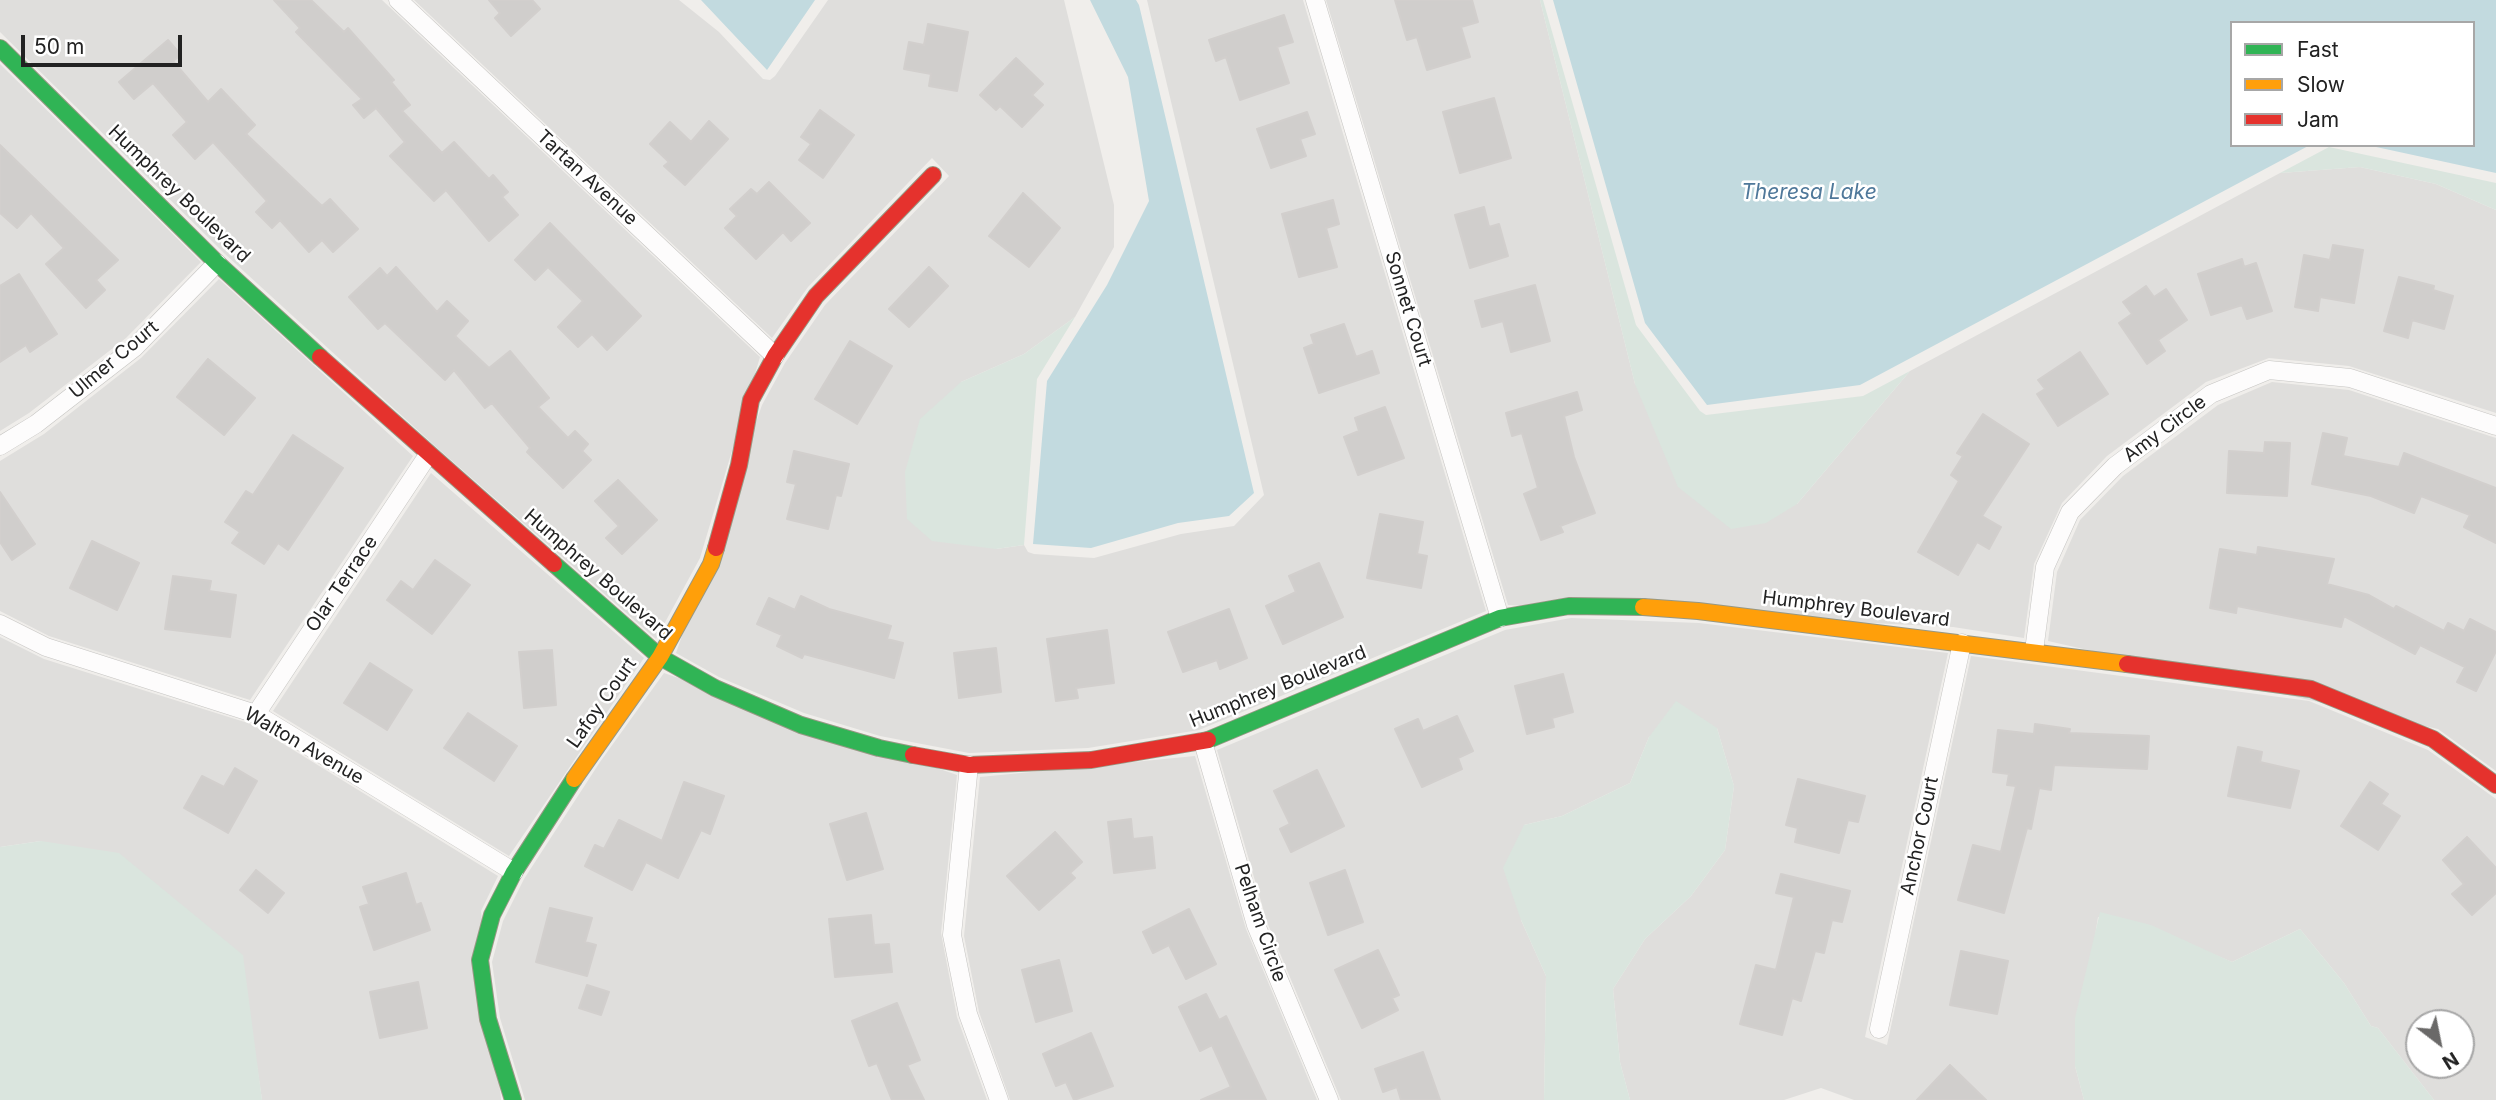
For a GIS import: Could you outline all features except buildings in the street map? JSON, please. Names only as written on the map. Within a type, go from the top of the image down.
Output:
[{"type":"street","name":"Tartan Avenue","points":[[398,0],[775,356]]},
{"type":"street","name":"Sonnet Court","points":[[1315,0],[1500,618]]},
{"type":"street","name":"Humphrey Boulevard","points":[[0,48],[217,263],[428,455],[660,657],[715,688],[801,725],[879,748],[969,765],[1091,760],[1203,742],[1500,618],[1569,606],[1620,606],[1698,611],[2034,651],[2311,689],[2432,739],[2496,785]]},
{"type":"street","name":"Lafoy Court","points":[[513,1100],[488,1019],[480,960],[492,915],[514,872],[590,754],[660,657],[711,564],[739,465],[751,400],[775,356],[816,296],[933,174]]},
{"type":"street","name":"Ulmer Court","points":[[0,446],[36,424],[134,348],[217,263]]},
{"type":"street","name":"Amy Circle","points":[[2034,651],[2045,567],[2070,512],[2115,466],[2211,394],[2269,370],[2350,378],[2496,425]]},
{"type":"street","name":"Olar Terrace","points":[[256,714],[428,455]]},
{"type":"street","name":"Walton Avenue","points":[[0,624],[46,647],[256,714],[514,872]]},
{"type":"street","name":"Anchor Court","points":[[1879,1030],[1962,643]]},
{"type":"street","name":"Pelham Circle","points":[[1203,742],[1256,925],[1328,1100]]},
{"type":"street","points":[[969,765],[952,935],[968,1014],[999,1100]]},
{"type":"shaded area","points":[[0,0],[382,0],[760,357],[700,558],[656,639],[435,446],[225,254],[0,32]]},
{"type":"shaded area","points":[[414,0],[679,0],[719,32],[763,79],[770,80],[828,0],[1064,0],[1114,205],[1114,247],[1075,317],[1024,354],[961,382],[996,549],[1024,545],[1028,552],[1034,554],[1094,558],[1181,534],[1234,526],[1264,495],[1147,0],[1303,0],[1486,611],[1199,730],[1088,748],[969,753],[880,736],[804,713],[719,677],[676,653],[762,405],[785,363],[825,305],[949,176],[932,158],[808,287],[772,338]]},
{"type":"shaded area","points":[[1326,0],[1540,0],[1635,384],[1797,504],[1910,371],[2280,173],[2360,167],[2436,184],[2496,210],[2496,413],[2349,366],[2269,358],[2206,382],[2107,456],[2062,503],[2034,564],[2024,638],[1953,627],[1508,605]]},
{"type":"shaded area","points":[[1540,0],[1543,0],[1636,325],[1700,411],[1706,415],[1863,396],[1910,371],[1797,504],[1766,523],[1731,529],[1678,487],[1635,384]]},
{"type":"shaded area","points":[[0,64],[201,262],[126,338],[29,413],[0,431]]},
{"type":"shaded area","points":[[2329,147],[2496,183],[2496,210],[2436,184],[2360,167],[2280,173]]},
{"type":"shaded area","points":[[219,279],[413,456],[250,700],[49,636],[0,611],[0,461],[44,434],[141,358]]},
{"type":"shaded area","points":[[1075,317],[1037,379],[1024,545],[996,549],[932,541],[907,519],[905,472],[920,419],[961,382],[1024,354]]},
{"type":"shaded area","points":[[2272,382],[2349,390],[2496,438],[2496,771],[2438,729],[2048,641],[2057,572],[2080,520],[2123,476],[2218,405]]},
{"type":"shaded area","points":[[431,473],[644,658],[509,856],[273,711]]},
{"type":"shaded area","points":[[1571,618],[1699,623],[1948,653],[1865,1037],[1887,1045],[1971,656],[2309,701],[2428,750],[2496,799],[2496,1100],[2434,1100],[2418,1079],[2475,1079],[2475,1009],[2405,1009],[2405,1063],[2378,1028],[2371,1026],[2344,983],[2300,929],[2232,962],[2201,949],[2098,917],[2075,1066],[2084,1100],[1854,1100],[1821,1088],[1784,1100],[1630,1100],[1620,1062],[1613,989],[1645,939],[1691,896],[1725,850],[1734,786],[1717,728],[1649,737],[1630,783],[1562,816],[1524,825],[1521,920],[1546,976],[1544,1100],[1341,1100],[1267,922],[1217,750],[1505,630]]},
{"type":"shaded area","points":[[0,637],[44,659],[251,724],[498,876],[481,911],[501,1100],[262,1100],[257,1066],[41,841],[0,847]]},
{"type":"shaded area","points":[[664,673],[957,775],[941,933],[957,1017],[987,1100],[525,1100],[500,1018],[492,962],[503,921],[524,879],[600,762]]},
{"type":"shaded area","points":[[1676,701],[1717,728],[1734,786],[1725,850],[1691,896],[1645,939],[1613,989],[1620,1062],[1630,1100],[1544,1100],[1546,976],[1521,920],[1503,868],[1524,825],[1562,816],[1630,783],[1649,737]]},
{"type":"shaded area","points":[[1195,756],[1246,929],[1317,1100],[1010,1100],[979,1012],[964,936],[980,777]]},
{"type":"shaded area","points":[[41,841],[119,853],[243,955],[262,1100],[0,1100],[0,847]]},
{"type":"shaded area","points":[[2100,912],[2151,925],[2232,962],[2300,929],[2344,983],[2371,1026],[2378,1028],[2405,1063],[2405,1079],[2418,1079],[2434,1100],[2084,1100],[2075,1066],[2075,1018]]},
{"type":"water","points":[[701,0],[815,0],[767,70]]},
{"type":"water","points":[[1090,0],[1136,0],[1139,5],[1254,493],[1229,516],[1178,523],[1091,548],[1033,544],[1047,381],[1107,285],[1149,201],[1128,77]]},
{"type":"water","name":"Theresa Lake","points":[[1553,0],[2496,0],[2496,173],[2376,147],[2475,147],[2475,21],[2230,21],[2230,147],[2306,147],[1860,385],[1707,405],[1645,323]]},
{"type":"traffic: fast","points":[[0,48],[217,263],[320,357]]},
{"type":"traffic: fast","points":[[554,564],[660,657],[715,688],[801,725],[913,755]]},
{"type":"traffic: fast","points":[[1208,740],[1500,618],[1569,606],[1643,607]]},
{"type":"traffic: fast","points":[[513,1100],[488,1019],[480,960],[492,915],[514,872],[574,779]]},
{"type":"traffic: slow","points":[[574,779],[660,657],[711,564],[716,548]]},
{"type":"traffic: slow","points":[[1643,607],[1698,611],[2127,664]]},
{"type":"traffic: jam","points":[[716,548],[739,465],[751,400],[775,356],[816,296],[933,175]]},
{"type":"traffic: jam","points":[[320,357],[554,564]]},
{"type":"traffic: jam","points":[[2127,664],[2311,689],[2433,739],[2496,785]]},
{"type":"traffic: jam","points":[[913,755],[969,765],[1091,760],[1208,740]]}]
